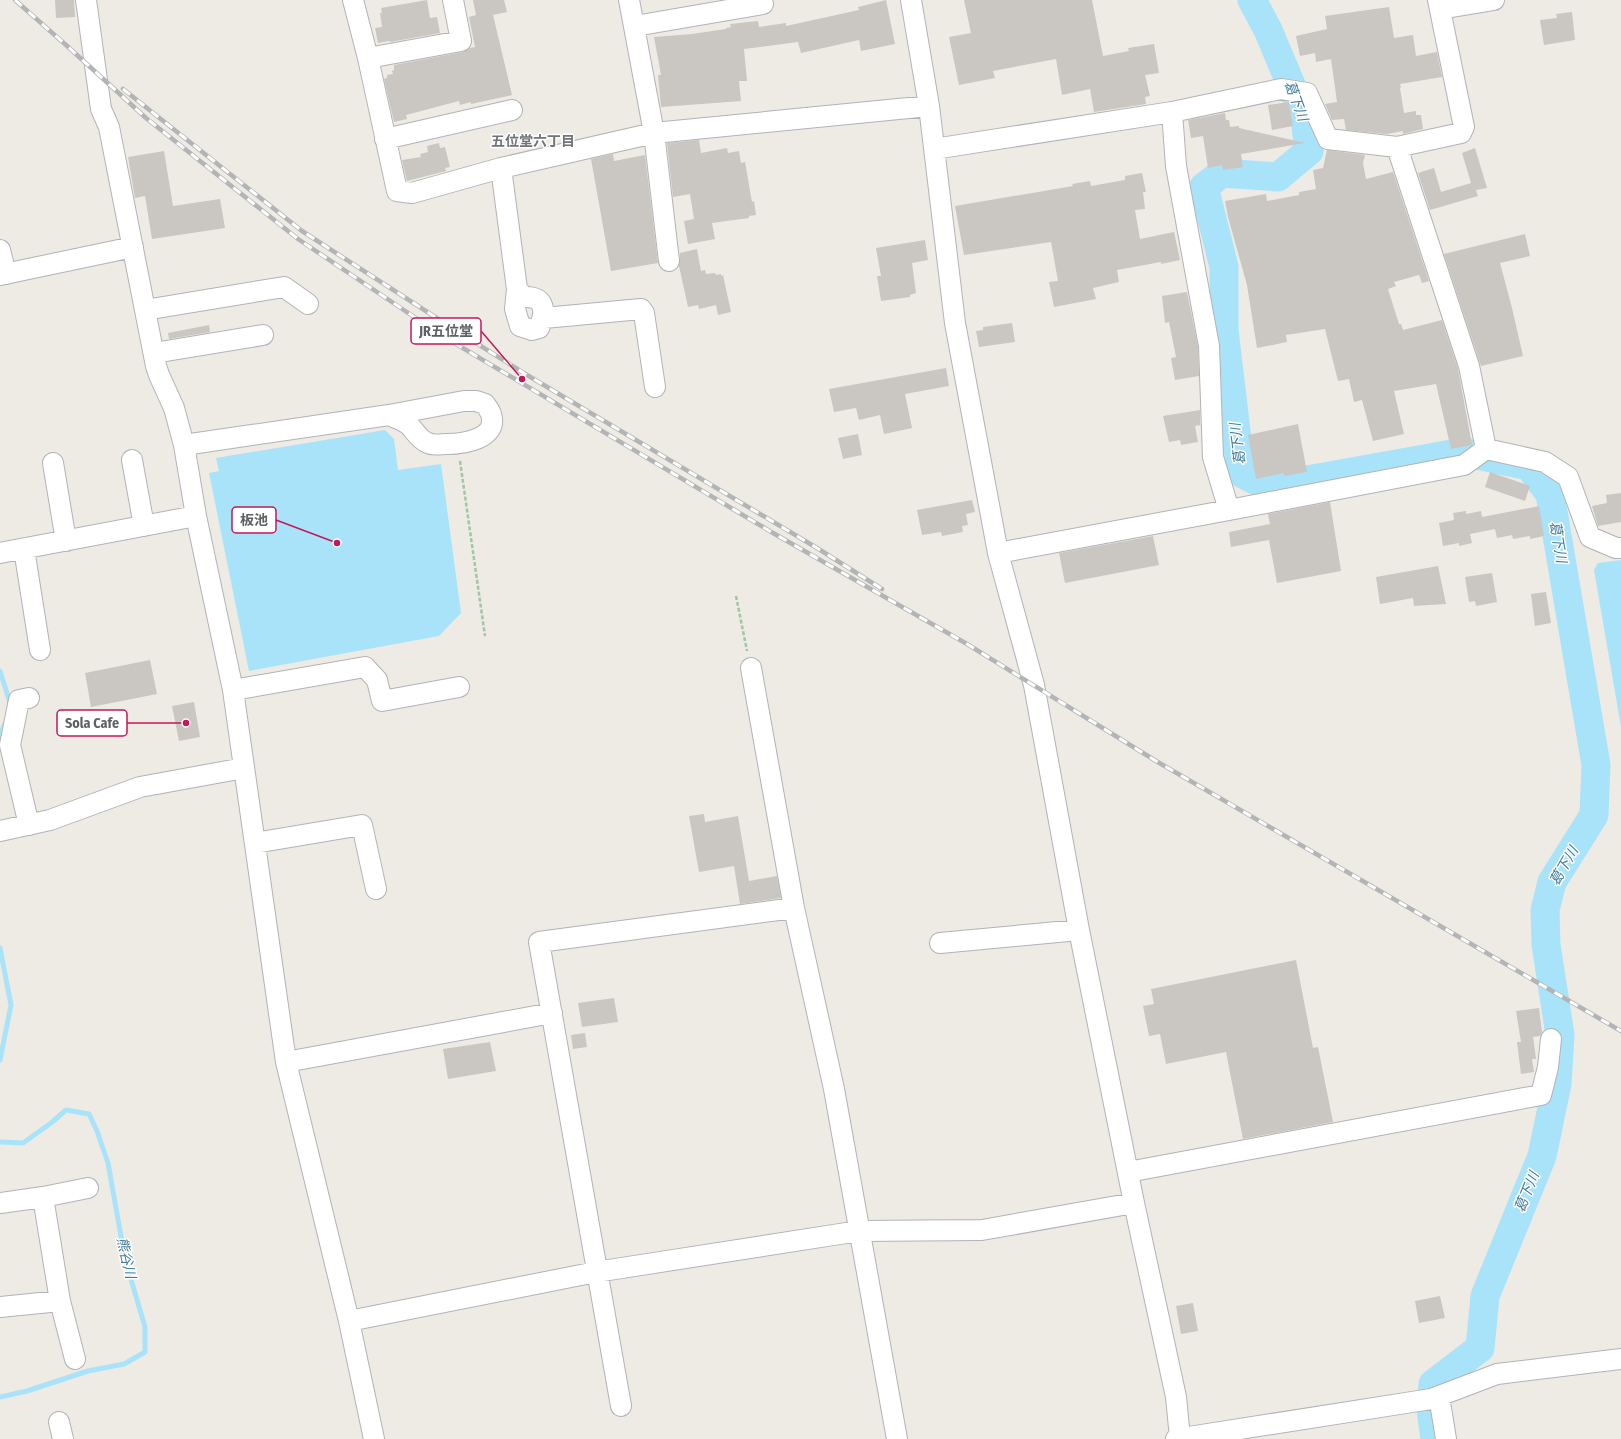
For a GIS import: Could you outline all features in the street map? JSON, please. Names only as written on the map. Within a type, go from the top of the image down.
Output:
[{"type":"street","points":[[86,0],[101,109],[109,127],[159,375],[174,408],[184,445],[196,516],[233,690],[286,1062],[349,1321],[374,1439]]},
{"type":"street","points":[[354,0],[397,191],[412,194],[501,168],[654,133],[929,106]]},
{"type":"street","points":[[368,58],[460,41],[453,0]]},
{"type":"street","points":[[629,0],[654,133],[669,261]]},
{"type":"street","points":[[911,0],[929,106],[955,323],[998,553],[1034,684],[1079,930],[1134,1203],[1176,1397],[1178,1439],[1431,1400],[1498,1374],[1621,1359]]},
{"type":"street","points":[[934,149],[1172,112],[1281,90],[1307,93],[1328,139],[1397,147],[1461,133],[1464,127],[1439,5],[1494,0]]},
{"type":"street","points":[[635,26],[763,4]]},
{"type":"street","points":[[385,139],[512,110]]},
{"type":"street","points":[[1172,112],[1176,166],[1209,346],[1213,457],[1229,510]]},
{"type":"street","points":[[1397,147],[1469,366],[1486,449]]},
{"type":"street","points":[[501,168],[516,289],[515,309],[520,326],[532,330],[539,328],[544,318],[641,309],[644,313],[655,387]]},
{"type":"street","points":[[0,250],[3,274],[133,247]]},
{"type":"street","points":[[145,310],[284,287],[308,304]]},
{"type":"street","points":[[154,353],[263,335]]},
{"type":"street","points":[[184,445],[389,415]]},
{"type":"street","points":[[998,553],[1464,465],[1486,449],[1545,462],[1568,477],[1590,537],[1616,548],[1621,548]]},
{"type":"street","points":[[132,460],[144,526]]},
{"type":"street","points":[[53,463],[66,541]]},
{"type":"street","points":[[0,553],[196,516]]},
{"type":"street","points":[[24,549],[40,650]]},
{"type":"street","points":[[233,690],[365,667],[377,680],[382,701],[459,687]]},
{"type":"street","points":[[751,668],[794,908],[834,1089],[897,1439]]},
{"type":"street","points":[[29,698],[19,700],[10,746],[29,825]]},
{"type":"street","points":[[0,831],[50,820],[140,787],[244,768]]},
{"type":"street","points":[[255,843],[362,825],[376,889]]},
{"type":"street","points":[[621,1406],[596,1272],[539,942],[794,908]]},
{"type":"street","points":[[940,943],[1079,930]]},
{"type":"street","points":[[286,1062],[552,1013]]},
{"type":"street","points":[[1128,1172],[1541,1095],[1548,1067],[1551,1039]]},
{"type":"street","points":[[0,1202],[43,1198],[88,1188]]},
{"type":"street","points":[[43,1198],[60,1301],[75,1359]]},
{"type":"street","points":[[349,1321],[596,1272],[859,1231],[982,1230],[1134,1203]]},
{"type":"street","points":[[0,1307],[60,1301]]},
{"type":"street","points":[[1439,1396],[1446,1439]]},
{"type":"path","points":[[459,465],[485,636]]},
{"type":"path","points":[[736,596],[751,668]]},
{"type":"water","points":[[385,430],[394,439],[398,470],[441,464],[461,613],[439,636],[249,671],[209,473],[219,471],[216,458]]},
{"type":"water","points":[[1621,560],[1621,727],[1594,570],[1598,563]]},
{"type":"building","points":[[55,0],[74,0],[75,17],[56,18]]},
{"type":"building","points":[[427,0],[430,18],[437,17],[440,33],[378,43],[375,28],[382,27],[380,13],[382,13],[381,8]]},
{"type":"building","points":[[473,0],[504,0],[507,12],[493,15],[512,95],[471,104],[471,102],[460,105],[459,101],[406,115],[407,119],[394,122],[384,79],[387,78],[387,75],[393,74],[392,71],[394,70],[394,65],[463,52],[475,47],[469,17],[476,15]]},
{"type":"building","points":[[886,0],[895,44],[861,51],[859,40],[801,53],[798,42],[744,49],[747,81],[739,81],[741,101],[661,107],[658,75],[661,75],[654,37],[692,34],[726,29],[731,27],[730,24],[758,21],[759,27],[786,23],[786,26],[859,10],[858,7]]},
{"type":"building","points":[[964,0],[1092,0],[1103,56],[1129,51],[1128,48],[1154,44],[1159,73],[1145,75],[1150,96],[1145,97],[1146,104],[1094,112],[1090,89],[1062,95],[1056,59],[993,71],[995,78],[959,85],[949,37],[971,33]]},
{"type":"building","points":[[1389,7],[1394,38],[1413,35],[1416,56],[1437,52],[1442,77],[1400,84],[1404,113],[1416,111],[1416,115],[1421,115],[1423,129],[1403,134],[1403,131],[1387,134],[1346,130],[1344,119],[1332,120],[1325,104],[1337,102],[1331,59],[1316,62],[1315,53],[1300,56],[1296,36],[1327,29],[1325,16]]},
{"type":"building","points":[[1572,12],[1575,40],[1544,45],[1540,20],[1557,18],[1556,14]]},
{"type":"building","points":[[1289,102],[1293,126],[1272,130],[1268,105]]},
{"type":"building","points":[[1225,113],[1226,120],[1229,120],[1230,127],[1239,126],[1239,128],[1305,143],[1241,154],[1243,167],[1223,170],[1222,165],[1208,168],[1203,136],[1191,138],[1188,120]]},
{"type":"building","points":[[699,140],[701,153],[727,148],[728,153],[739,151],[741,163],[745,162],[752,202],[754,201],[756,215],[749,216],[749,218],[712,223],[715,239],[688,244],[684,221],[694,219],[690,194],[673,197],[667,143]]},
{"type":"building","points":[[439,143],[440,148],[445,147],[450,167],[445,168],[446,171],[407,181],[402,160],[421,157],[420,154],[428,152],[427,146]]},
{"type":"building","points":[[1475,148],[1487,188],[1476,190],[1478,196],[1430,210],[1418,173],[1434,168],[1441,192],[1471,183],[1462,153]]},
{"type":"building","points":[[1327,150],[1365,155],[1363,163],[1366,179],[1393,172],[1429,281],[1422,283],[1419,275],[1394,282],[1396,286],[1388,289],[1399,324],[1401,324],[1403,330],[1442,320],[1458,369],[1472,445],[1451,449],[1436,384],[1394,391],[1404,434],[1373,441],[1362,400],[1354,402],[1349,379],[1338,381],[1325,329],[1286,335],[1287,342],[1257,348],[1247,285],[1225,201],[1266,194],[1267,201],[1299,195],[1299,192],[1316,189],[1313,170],[1323,168]]},
{"type":"building","points":[[164,151],[173,206],[220,199],[225,228],[152,239],[145,196],[135,198],[128,157]]},
{"type":"building","points":[[613,154],[614,161],[645,155],[658,263],[611,271],[591,159]]},
{"type":"building","points":[[1142,173],[1146,192],[1143,192],[1145,209],[1135,210],[1140,239],[1174,232],[1180,260],[1117,270],[1119,282],[1093,288],[1096,299],[1054,307],[1049,282],[1058,281],[1051,242],[964,255],[955,206],[1073,186],[1072,184],[1090,181],[1091,186],[1125,180],[1125,176]]},
{"type":"building","points":[[1525,234],[1530,256],[1500,263],[1523,356],[1481,366],[1444,254]]},
{"type":"building","points":[[925,240],[928,260],[912,263],[916,293],[910,295],[910,297],[881,301],[877,276],[881,276],[876,248]]},
{"type":"building","points":[[697,249],[701,271],[705,270],[706,274],[715,273],[716,275],[723,275],[731,312],[718,315],[716,305],[699,309],[698,305],[688,307],[679,266],[680,253]]},
{"type":"building","points":[[1187,292],[1198,347],[1199,376],[1175,380],[1171,358],[1176,357],[1169,322],[1165,323],[1162,296]]},
{"type":"building","points":[[1012,323],[1015,342],[979,347],[976,331],[983,330],[983,327]]},
{"type":"building","points":[[209,325],[210,332],[169,339],[168,333]]},
{"type":"building","points":[[946,368],[949,386],[905,394],[912,428],[884,434],[880,415],[859,420],[856,408],[834,412],[829,389]]},
{"type":"building","points":[[1200,410],[1200,425],[1195,426],[1198,442],[1181,445],[1180,440],[1169,442],[1163,416]]},
{"type":"building","points":[[1298,424],[1307,472],[1284,476],[1284,473],[1256,479],[1248,435]]},
{"type":"building","points":[[858,434],[862,455],[843,459],[838,438]]},
{"type":"building","points":[[1490,472],[1530,486],[1525,501],[1485,487]]},
{"type":"building","points":[[1621,493],[1621,522],[1598,526],[1592,506],[1607,503],[1606,495]]},
{"type":"building","points":[[972,500],[975,512],[966,514],[968,525],[962,526],[963,532],[942,536],[941,532],[922,535],[917,510]]},
{"type":"building","points":[[1330,502],[1341,571],[1277,583],[1269,540],[1231,547],[1229,532],[1270,524],[1268,514]]},
{"type":"building","points":[[1539,506],[1544,536],[1530,539],[1530,536],[1513,539],[1512,535],[1497,538],[1495,529],[1470,534],[1472,543],[1459,546],[1459,543],[1443,546],[1439,523],[1454,520],[1453,513],[1466,511],[1466,514],[1481,511],[1482,517]]},
{"type":"building","points":[[1153,536],[1159,565],[1065,583],[1059,553]]},
{"type":"building","points":[[1438,566],[1446,604],[1414,606],[1413,598],[1380,604],[1376,577]]},
{"type":"building","points":[[1492,573],[1497,602],[1476,606],[1475,601],[1469,602],[1465,577]]},
{"type":"building","points":[[1546,592],[1551,623],[1535,626],[1531,594]]},
{"type":"building","points":[[150,660],[157,694],[91,707],[85,673]]},
{"type":"building","points":[[194,702],[200,737],[179,741],[172,706]]},
{"type":"building","points":[[704,814],[705,822],[738,816],[749,881],[777,876],[781,898],[740,904],[734,866],[699,872],[689,816]]},
{"type":"building","points":[[1296,960],[1313,1048],[1318,1047],[1333,1122],[1243,1139],[1226,1052],[1166,1064],[1160,1034],[1149,1036],[1143,1006],[1154,1004],[1151,989]]},
{"type":"building","points":[[614,998],[618,1022],[582,1027],[578,1003]]},
{"type":"building","points":[[1539,1008],[1542,1032],[1540,1036],[1533,1037],[1536,1059],[1532,1059],[1534,1072],[1521,1074],[1517,1042],[1521,1042],[1516,1011]]},
{"type":"building","points":[[585,1033],[587,1047],[573,1049],[571,1035]]},
{"type":"building","points":[[490,1042],[496,1071],[448,1079],[443,1049]]},
{"type":"building","points":[[1440,1296],[1445,1318],[1419,1323],[1415,1301]]},
{"type":"building","points":[[1193,1303],[1198,1331],[1181,1334],[1176,1306]]},
{"type":"waterway","name":"葛下川","points":[[1252,0],[1268,30],[1305,118],[1309,151],[1278,177],[1222,173],[1204,187],[1224,267],[1224,330],[1241,473],[1268,487],[1463,452],[1529,466],[1550,494],[1596,765],[1594,815],[1552,882],[1545,910],[1546,945],[1560,1035],[1557,1084],[1542,1156],[1485,1296],[1480,1348],[1433,1384],[1431,1410],[1435,1439]]},
{"type":"waterway","name":"熊谷川","points":[[0,671],[11,706]]},
{"type":"waterway","name":"熊谷川","points":[[0,737],[4,725]]},
{"type":"waterway","name":"熊谷川","points":[[0,948],[11,1005],[0,1060]]},
{"type":"waterway","name":"熊谷川","points":[[0,1142],[23,1143],[66,1110],[89,1114],[97,1131],[108,1163],[125,1259],[145,1327],[145,1352],[124,1364],[88,1371],[27,1391],[0,1397]]},
{"type":"railway","points":[[15,0],[146,118],[298,239],[441,335],[773,533],[967,644],[1156,761],[1621,1031]]},
{"type":"railway","points":[[123,89],[302,231],[527,375],[817,548],[882,589]]},
{"type":"place","name":"JR五位堂","points":[[522,379]]},
{"type":"place","name":"板池","points":[[337,543]]},
{"type":"place","name":"Sola Cafe","points":[[186,723]]},
{"type":"district","name":"五位堂六丁目","points":[[533,141]]}]
